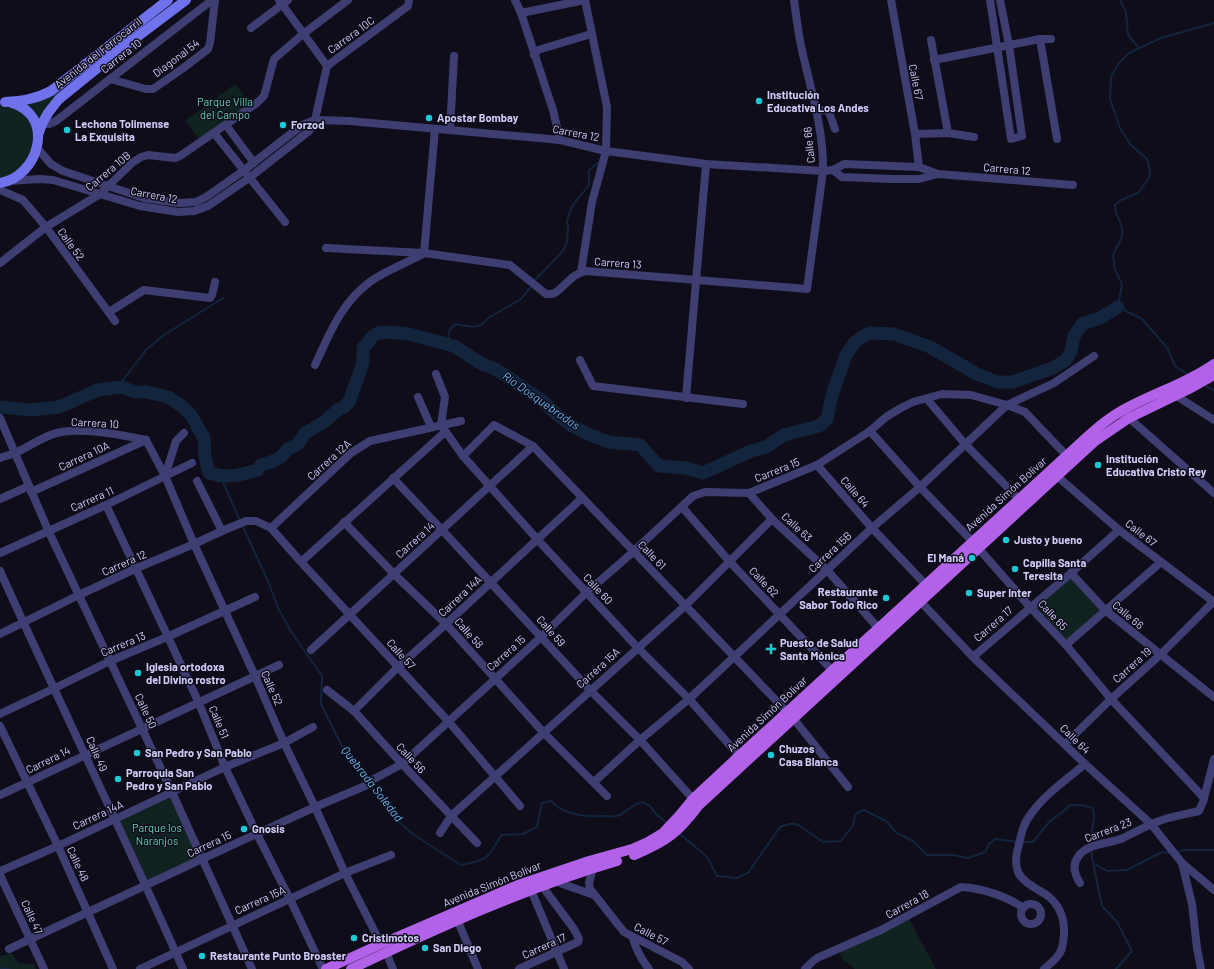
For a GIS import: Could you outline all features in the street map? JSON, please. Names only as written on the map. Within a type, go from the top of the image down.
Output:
[{"type":"main road","name":"Avenida del Ferrocarril","points":[[3,102],[25,101],[42,96],[51,91],[168,0]]},
{"type":"main road","name":"Avenida del Ferrocarril","points":[[38,135],[42,124],[53,105],[68,91],[186,0]]},
{"type":"main road","points":[[3,102],[17,104],[28,111],[37,125],[38,135],[37,148],[33,158],[26,168],[18,175],[4,182]]},
{"type":"main road","name":"Avenida Simón Bolívar","points":[[326,969],[554,881],[634,855],[665,836],[699,805],[743,759],[790,715],[921,602],[1019,499],[1106,421],[1145,398],[1189,385],[1208,376],[1214,364]]},
{"type":"main road","name":"Avenida Simón Bolívar","points":[[790,715],[832,670],[926,585],[1057,476],[1094,442],[1129,418],[1175,396],[1189,385]]},
{"type":"main road","name":"Avenida Simón Bolívar","points":[[682,820],[693,800],[743,759]]},
{"type":"main road","name":"Avenida Simón Bolívar","points":[[351,969],[383,948],[518,885],[589,861],[632,849],[665,836]]},
{"type":"street","name":"Carrera 10","points":[[42,124],[49,124],[56,121],[214,0]]},
{"type":"street","name":"Diagonal 54","points":[[110,79],[146,89],[153,89],[182,69],[208,49],[210,43],[214,0]]},
{"type":"street","name":"Carrera 10B","points":[[0,263],[46,227],[100,194],[132,163],[141,157],[148,155],[175,158],[180,156],[257,102],[264,96],[274,59],[303,34],[348,0]]},
{"type":"street","name":"Carrera 10C","points":[[315,120],[327,66],[408,6],[409,0]]},
{"type":"street","points":[[515,0],[521,13],[553,110],[560,140]]},
{"type":"street","points":[[521,13],[585,0],[607,107],[606,151],[592,202],[581,272]]},
{"type":"street","name":"Calle 66","points":[[794,0],[801,44],[816,111],[823,158],[823,171],[807,289]]},
{"type":"street","name":"Calle 67","points":[[891,0],[915,134],[919,167]]},
{"type":"street","points":[[990,0],[1011,139],[1022,136],[1009,45],[1000,0]]},
{"type":"street","points":[[250,28],[283,1],[303,34],[327,66]]},
{"type":"street","points":[[534,55],[538,50],[591,34]]},
{"type":"street","points":[[934,60],[1040,39],[1051,39]]},
{"type":"street","points":[[1040,39],[1057,139]]},
{"type":"street","points":[[931,40],[948,134]]},
{"type":"street","points":[[450,130],[454,56]]},
{"type":"street","points":[[816,111],[825,110],[829,112],[835,129]]},
{"type":"street","name":"Carrera 12","points":[[37,148],[57,169],[144,198],[194,211],[208,206],[249,178],[309,131],[315,120]]},
{"type":"street","name":"Carrera 12","points":[[4,182],[40,179],[53,180],[140,206],[178,208],[206,197],[254,163],[302,125],[315,120],[560,140],[606,151],[706,164],[823,171],[833,170],[844,164],[919,167],[938,174],[1073,185]]},
{"type":"street","points":[[226,125],[254,163]]},
{"type":"street","points":[[315,365],[333,325],[346,305],[372,280],[424,254],[435,129]]},
{"type":"street","points":[[214,133],[285,222]]},
{"type":"street","points":[[915,134],[948,134],[974,137]]},
{"type":"street","points":[[686,398],[706,164]]},
{"type":"street","name":"Carrera 12","points":[[833,170],[842,177],[892,179],[919,179],[938,174]]},
{"type":"street","name":"Calle 52","points":[[0,190],[23,200],[46,227],[115,321]]},
{"type":"street","name":"Carrera 13","points":[[326,248],[424,254],[510,266],[546,294],[551,294],[560,289],[581,272],[807,289]]},
{"type":"street","points":[[109,312],[144,290],[210,298],[216,282]]},
{"type":"street","name":"Carrera 15B","points":[[594,782],[640,740],[689,700],[872,528],[920,487],[1007,405],[1054,383],[1094,356]]},
{"type":"street","points":[[580,360],[593,386],[743,404]]},
{"type":"street","points":[[301,562],[393,478],[443,428],[445,397],[436,374]]},
{"type":"street","name":"Carrera 15","points":[[9,949],[256,834],[365,786],[374,779],[402,764],[693,496],[705,492],[749,493],[817,465],[870,431],[886,417],[912,402],[942,394],[971,395],[1007,405]]},
{"type":"street","points":[[1175,396],[1214,420]]},
{"type":"street","points":[[418,397],[431,427]]},
{"type":"street","points":[[927,398],[965,444],[1019,499]]},
{"type":"street","points":[[1007,405],[1025,412],[1067,456]]},
{"type":"street","name":"Calle 50","points":[[0,418],[48,530],[172,792],[252,969]]},
{"type":"street","points":[[1129,418],[1214,493]]},
{"type":"street","name":"Carrera 12A","points":[[271,528],[351,453],[361,446],[370,441],[431,427],[443,428],[460,421]]},
{"type":"street","name":"Calle 61","points":[[463,456],[494,425],[533,446],[790,715],[848,787]]},
{"type":"street","name":"Calle 60","points":[[443,428],[463,456],[537,539],[743,759]]},
{"type":"street","name":"Carrera 10","points":[[0,458],[15,453],[42,438],[67,431],[114,434],[146,440]]},
{"type":"street","name":"Calle 65","points":[[870,431],[1066,645],[1111,698],[1204,798]]},
{"type":"street","points":[[164,476],[176,442],[184,433]]},
{"type":"street","name":"Calle 52","points":[[146,440],[164,476],[345,874],[393,969]]},
{"type":"street","name":"Carrera 10A","points":[[0,499],[30,489],[146,440]]},
{"type":"street","name":"Carrera 14","points":[[311,650],[533,446]]},
{"type":"street","name":"Carrera 11","points":[[0,553],[106,505],[192,463]]},
{"type":"street","name":"Calle 64","points":[[817,465],[872,528],[926,585]]},
{"type":"street","name":"Calle 67","points":[[1057,476],[1119,530],[1213,602]]},
{"type":"street","name":"Calle 59","points":[[393,478],[590,690],[640,740],[693,800]]},
{"type":"street","points":[[197,481],[222,531]]},
{"type":"street","name":"Calle 63","points":[[749,493],[772,519],[827,570],[879,628]]},
{"type":"street","name":"Carrera 14A","points":[[354,711],[398,667],[582,498]]},
{"type":"street","name":"Calle 51","points":[[106,505],[137,568],[167,637],[198,701],[225,767],[256,834],[290,899],[323,969]]},
{"type":"street","name":"Calle 62","points":[[682,507],[730,562],[832,670]]},
{"type":"street","name":"Carrera 15A","points":[[440,833],[451,816],[686,605],[772,519]]},
{"type":"street","name":"Carrera 12","points":[[0,634],[24,624],[79,595],[137,568],[222,531],[246,521],[252,520],[260,522]]},
{"type":"street","name":"Calle 57","points":[[260,522],[271,528],[449,722],[520,806]]},
{"type":"street","name":"Calle 58","points":[[344,522],[394,574],[446,624],[543,732],[607,796]]},
{"type":"street","name":"Carrera 17","points":[[973,657],[1119,530]]},
{"type":"street","points":[[1066,645],[1161,562]]},
{"type":"street","name":"Calle 49","points":[[0,571],[146,885],[183,969]]},
{"type":"street","name":"Calle 66","points":[[1071,573],[1105,610],[1214,697]]},
{"type":"street","name":"Carrera 13","points":[[0,714],[110,661],[255,597]]},
{"type":"street","name":"Calle 64","points":[[921,602],[973,657],[1085,764],[1151,824],[1180,861],[1214,890]]},
{"type":"street","name":"Carrera 19","points":[[1065,744],[1111,698],[1160,655],[1213,602]]},
{"type":"street","name":"Carrera 14","points":[[0,795],[85,754],[142,729],[198,701],[279,665]]},
{"type":"street","name":"Calle 56","points":[[327,690],[354,711],[477,843]]},
{"type":"street","name":"Calle 48","points":[[0,726],[58,846],[113,969]]},
{"type":"street","name":"Carrera 14A","points":[[0,871],[58,846],[225,767],[284,742],[313,727]]},
{"type":"street","points":[[1204,798],[1214,758]]},
{"type":"street","points":[[1044,969],[1059,954],[1064,936],[1063,918],[1060,910],[1049,897],[1020,876],[1016,865],[1021,834],[1031,813],[1051,793],[1085,764]]},
{"type":"street","name":"Carrera 23","points":[[1080,882],[1075,875],[1075,865],[1078,857],[1088,849],[1124,838],[1162,820],[1198,811],[1204,798]]},
{"type":"street","name":"Carrera 15A","points":[[140,969],[232,925],[391,855]]},
{"type":"street","points":[[1180,861],[1192,904],[1201,969]]},
{"type":"street","name":"Calle 57","points":[[593,868],[589,883],[590,890],[624,932],[682,962],[689,969]]},
{"type":"street","name":"Calle 47","points":[[0,875],[44,969]]},
{"type":"street","points":[[554,881],[594,895]]},
{"type":"street","name":"Carrera 17","points":[[522,968],[578,942],[579,939],[574,929],[542,886]]},
{"type":"street","name":"Carrera 18","points":[[805,969],[817,958],[882,930],[961,887],[972,888],[1014,901],[1023,908]]},
{"type":"street","points":[[531,890],[564,969]]},
{"type":"street","points":[[458,919],[478,969]]},
{"type":"street","points":[[633,938],[635,948],[649,969]]},
{"type":"green space","points":[[61,84],[68,91],[53,105],[33,158],[0,183],[0,103],[25,101]]},
{"type":"green space","name":"Parque Villa del Campo","points":[[235,84],[252,106],[202,142],[185,121]]},
{"type":"green space","points":[[1071,573],[1105,610],[1066,645],[1030,607]]},
{"type":"green space","name":"Parque los Naranjos","points":[[172,792],[202,859],[146,885],[114,819]]},
{"type":"green space","points":[[908,917],[936,969],[855,969],[843,960],[838,949]]},
{"type":"green space","points":[[12,953],[18,963],[34,964],[36,969],[0,969],[0,956]]},
{"type":"waterway","points":[[1120,0],[1126,12],[1128,35],[1140,49]]},
{"type":"waterway","points":[[1190,376],[1175,366],[1168,349],[1142,319],[1118,307],[1122,284],[1115,270],[1113,255],[1122,237],[1122,227],[1115,205],[1121,200],[1138,193],[1149,178],[1150,170],[1147,159],[1130,144],[1120,128],[1110,99],[1111,77],[1119,63],[1129,53],[1161,38],[1214,23]]},
{"type":"waterway","points":[[534,281],[563,251],[567,242],[567,221],[570,212],[573,205],[589,185],[589,170],[598,163]]},
{"type":"waterway","points":[[446,343],[449,331],[455,324],[473,327],[481,325],[488,318],[521,299],[532,285]]},
{"type":"waterway","points":[[116,389],[147,349],[164,335],[223,298]]},
{"type":"waterway","name":"Río Dosquebradas","points":[[0,407],[31,410],[59,407],[98,390],[122,387],[135,392],[147,392],[168,397],[183,407],[191,415],[204,438],[205,457],[209,473],[222,476],[240,475],[258,470],[261,465],[281,457],[288,449],[298,444],[304,434],[324,422],[349,402],[363,363],[363,348],[373,336],[378,333],[386,332],[409,334],[454,346],[482,364],[495,369],[511,379],[544,402],[556,414],[572,426],[590,435],[609,442],[640,445],[659,466],[686,468],[703,473],[751,451],[766,447],[784,435],[819,426],[827,419],[832,395],[846,355],[855,342],[865,335],[871,333],[894,334],[930,347],[977,374],[997,382],[1013,382],[1053,368],[1066,360],[1071,351],[1074,336],[1082,324],[1100,318],[1118,307]]},
{"type":"waterway","points":[[1203,384],[1214,391]]},
{"type":"waterway","name":"Quebrada Soledad","points":[[221,477],[240,521]]},
{"type":"waterway","name":"Quebrada Soledad","points":[[242,525],[268,581],[278,608],[290,630],[322,676],[321,704],[344,750],[367,781]]},
{"type":"waterway","name":"Quebrada Soledad","points":[[370,784],[396,819],[414,835],[461,865],[476,862],[487,856],[502,835],[523,834],[537,827],[542,803],[551,801],[556,806],[568,812],[589,816],[620,815],[635,805],[643,802],[650,806],[655,813],[668,824]]},
{"type":"waterway","name":"Quebrada Soledad","points":[[1022,842],[1033,842],[1050,821],[1070,805],[1081,805],[1093,808],[1094,817],[1090,844]]},
{"type":"waterway","name":"Quebrada Soledad","points":[[679,833],[707,857],[717,876],[736,878],[748,873],[780,827],[789,824],[797,824],[823,842],[841,841],[853,825],[855,815],[864,810],[886,821],[897,833],[913,841],[927,855],[953,855],[968,858],[985,852],[989,844],[995,839],[1018,842]]},
{"type":"waterway","name":"Quebrada Soledad","points":[[1091,850],[1093,863],[1107,871],[1127,870],[1162,852],[1171,853]]},
{"type":"waterway","name":"Quebrada Soledad","points":[[1177,852],[1184,850],[1214,850]]},
{"type":"waterway","name":"Quebrada Soledad","points":[[1093,863],[1102,906],[1117,922],[1132,951],[1116,969]]},
{"type":"waterway","points":[[0,968],[10,969]]},
{"type":"place","name":"Institución Educativa Los Andes","points":[[759,101]]},
{"type":"place","name":"Apostar Bombay","points":[[429,118]]},
{"type":"place","name":"Forzod","points":[[283,125]]},
{"type":"place","name":"Lechona Tolimense La Exquisita","points":[[67,130]]},
{"type":"place","name":"Institución Educativa Cristo Rey","points":[[1098,465]]},
{"type":"place","name":"Justo y bueno","points":[[1006,540]]},
{"type":"place","name":"El Maná","points":[[972,558]]},
{"type":"place","name":"Capilla Santa Teresita","points":[[1015,569]]},
{"type":"place","name":"Super Inter","points":[[969,593]]},
{"type":"place","name":"Restaurante Sabor Todo Rico","points":[[886,598]]},
{"type":"place","name":"Puesto de Salud Santa Mónica","points":[[771,649]]},
{"type":"place","name":"Iglesia ortodoxa del Divino rostro","points":[[138,673]]},
{"type":"place","name":"San Pedro y San Pablo","points":[[137,753]]},
{"type":"place","name":"Chuzos Casa Blanca","points":[[771,755]]},
{"type":"place","name":"Parroquia San Pedro y San Pablo","points":[[118,779]]},
{"type":"place","name":"Gnosis","points":[[244,829]]},
{"type":"place","name":"Cristimotos","points":[[354,938]]},
{"type":"place","name":"San Diego","points":[[425,948]]},
{"type":"place","name":"Restaurante Punto Broaster","points":[[202,956]]}]
